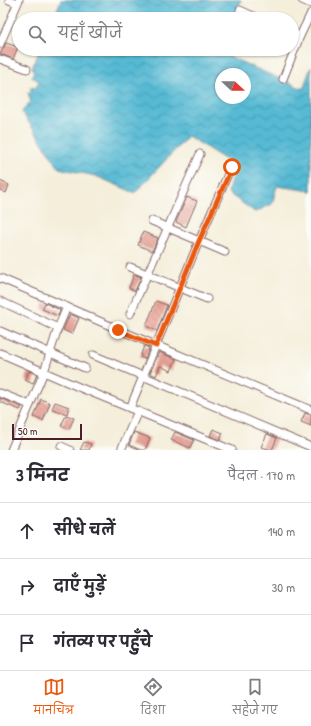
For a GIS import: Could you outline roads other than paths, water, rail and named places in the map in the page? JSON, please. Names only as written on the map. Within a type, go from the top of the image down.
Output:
[{"type":"street","points":[[9,0],[18,2],[14,12]]},
{"type":"street","points":[[302,0],[311,4]]},
{"type":"street","points":[[240,10],[244,12]]},
{"type":"street","points":[[300,36],[311,13]]},
{"type":"street","points":[[0,44],[12,16]]},
{"type":"street","points":[[283,78],[292,56]]},
{"type":"street","points":[[0,59],[27,69]]},
{"type":"street","points":[[130,314],[200,154]]},
{"type":"street","points":[[130,408],[199,241],[232,167]]},
{"type":"street","points":[[152,221],[225,252]]},
{"type":"street","points":[[130,267],[207,299]]},
{"type":"street","points":[[0,278],[156,346],[311,410]]},
{"type":"street","points":[[0,301],[58,328]]},
{"type":"street","points":[[11,450],[44,372],[58,328],[67,307]]},
{"type":"street","points":[[0,331],[85,368]]},
{"type":"street","points":[[0,353],[232,450]]},
{"type":"street","points":[[93,355],[311,447]]},
{"type":"street","points":[[0,393],[30,405]]},
{"type":"street","points":[[121,450],[138,411]]},
{"type":"street","points":[[61,446],[70,450]]},
{"type":"water","points":[[61,0],[241,0],[237,12],[56,12]]},
{"type":"water","points":[[37,56],[228,56],[303,89],[311,67],[311,191],[277,186],[272,204],[255,212],[228,193],[234,165],[188,136],[135,193],[96,176],[59,168],[22,112],[31,102],[28,93],[31,92],[31,87],[36,88],[39,81],[32,77],[34,71],[32,68]]}]
